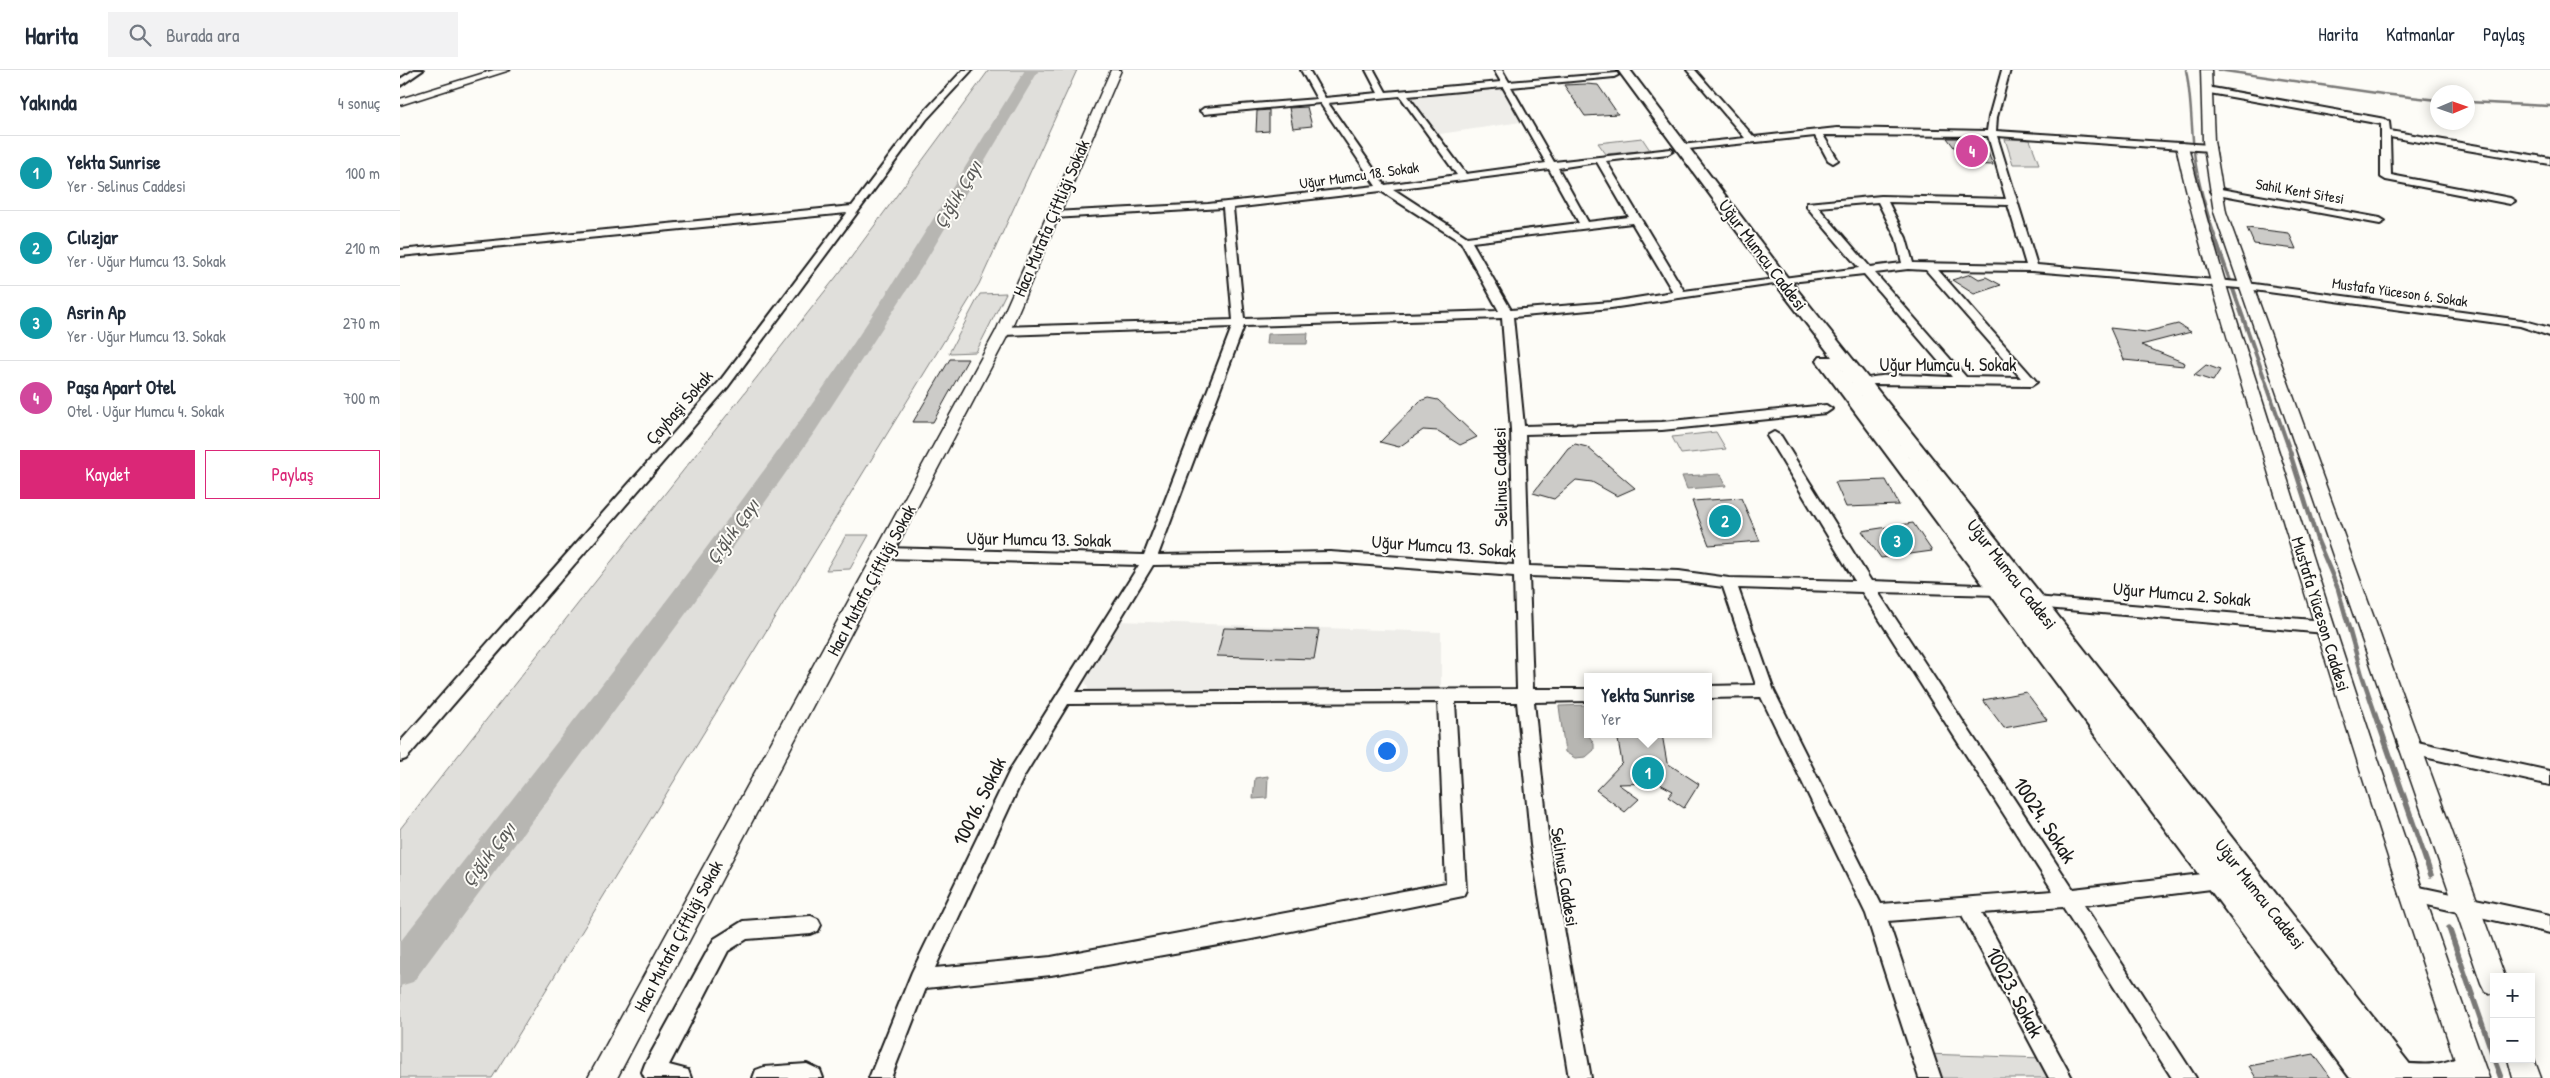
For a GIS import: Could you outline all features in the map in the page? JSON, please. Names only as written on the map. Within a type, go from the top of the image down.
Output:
[{"type":"main road","name":"Uğur Mumcu Caddesi","points":[[1616,72],[1774,281],[2000,590],[2369,1078]]},
{"type":"main road","name":"Uğur Mumcu Caddesi","points":[[1774,281],[1862,384],[2035,602],[2400,1076]]},
{"type":"street","points":[[400,83],[419,70]]},
{"type":"street","points":[[400,102],[505,70]]},
{"type":"street","name":"Çaybaşi Sokak","points":[[400,754],[724,385],[924,118],[968,70]]},
{"type":"street","name":"Hacı Mutafa Çiftliği Sokak","points":[[602,1078],[886,553],[1003,331],[1116,70]]},
{"type":"street","name":"Selinus Caddesi","points":[[1306,70],[1323,102],[1382,187],[1465,240],[1507,314],[1518,430],[1520,571],[1525,696],[1540,846],[1580,1078]]},
{"type":"street","points":[[1370,70],[1383,94]]},
{"type":"street","points":[[1498,70],[1585,225]]},
{"type":"street","points":[[1544,70],[1550,80]]},
{"type":"street","points":[[1691,70],[1751,140]]},
{"type":"street","points":[[2006,70],[2005,81],[1997,99],[1991,122],[1992,134],[2032,268]]},
{"type":"street","name":"Mustafa Yüceson Caddesi","points":[[2206,70],[2210,148],[2215,191],[2233,285],[2324,627],[2410,893],[2472,1070]]},
{"type":"street","points":[[1204,111],[1323,102],[1383,94],[1550,80],[1616,72]]},
{"type":"street","points":[[2207,90],[2384,122],[2386,177],[2510,201]]},
{"type":"street","points":[[1402,93],[1463,176]]},
{"type":"street","points":[[1817,132],[1833,160]]},
{"type":"street","name":"Uğur Mumcu 18. Sokak","points":[[1053,215],[1134,214],[1228,206],[1817,132],[1992,134],[2210,148]]},
{"type":"street","points":[[2385,133],[2550,161]]},
{"type":"street","name":"Mustafa Yüceson Caddesi","points":[[2186,146],[2192,194],[2233,285],[2408,747],[2490,973]]},
{"type":"street","points":[[1600,159],[1681,296]]},
{"type":"street","name":"Sahil Kent Sitesi","points":[[2215,191],[2380,221]]},
{"type":"street","points":[[1963,382],[1869,270],[1811,205],[1881,199],[2012,202]]},
{"type":"street","points":[[1881,199],[1901,238],[1908,266]]},
{"type":"street","points":[[1228,206],[1239,323]]},
{"type":"street","points":[[400,253],[856,209]]},
{"type":"street","points":[[1465,240],[1636,219]]},
{"type":"street","name":"Mustafa Yüceson 6. Sokak","points":[[1003,331],[1507,314],[1681,296],[1774,281],[1869,270],[1929,266],[2032,268],[2233,285],[2521,323],[2550,332]]},
{"type":"street","name":"Uğur Mumcu 4. Sokak","points":[[1862,384],[1872,380],[2031,382],[1929,266]]},
{"type":"street","name":"10016. Sokak","points":[[880,1078],[919,979],[1016,772],[1149,560],[1239,323]]},
{"type":"street","points":[[1518,430],[1662,426],[1826,409]]},
{"type":"street","name":"10024. Sokak","points":[[1774,436],[1866,586],[2186,1078]]},
{"type":"street","name":"Uğur Mumcu 13. Sokak","points":[[886,553],[1149,560],[1330,557],[1520,571],[1679,576],[1729,583],[2000,590]]},
{"type":"street","points":[[1729,583],[1766,692],[1876,913],[1930,1078]]},
{"type":"street","name":"Uğur Mumcu 2. Sokak","points":[[2035,602],[2324,627]]},
{"type":"street","points":[[1712,692],[1766,692]]},
{"type":"street","points":[[1064,698],[1584,695]]},
{"type":"street","points":[[919,979],[1051,966],[1247,931],[1456,890],[1446,696]]},
{"type":"street","points":[[2408,747],[2550,778]]},
{"type":"street","points":[[1876,913],[2068,898],[2219,880]]},
{"type":"street","points":[[2410,893],[2550,924]]},
{"type":"street","name":"10023. Sokak","points":[[1968,907],[2061,1078]]},
{"type":"street","points":[[680,1078],[653,1072],[721,946],[743,930],[811,925]]},
{"type":"street","points":[[2522,1063],[2528,1078]]},
{"type":"street","points":[[2400,1076],[2442,1075],[2472,1070]]},
{"type":"street","points":[[764,1078],[807,1075],[812,1078]]},
{"type":"shaded area","points":[[989,70],[1077,70],[979,284],[492,1078],[400,1078],[400,829],[844,267]]},
{"type":"shaded area","points":[[1501,86],[1521,122],[1433,135],[1403,95]]},
{"type":"shaded area","points":[[1642,138],[1650,150],[1606,154],[1598,143]]},
{"type":"shaded area","points":[[2005,139],[2030,140],[2039,164],[2013,164]]},
{"type":"shaded area","points":[[1006,293],[976,352],[949,353],[980,294]]},
{"type":"shaded area","points":[[1308,333],[1307,344],[1266,344],[1267,334]]},
{"type":"shaded area","points":[[1716,432],[1726,449],[1681,454],[1672,437]]},
{"type":"shaded area","points":[[1721,474],[1726,486],[1687,489],[1682,476]]},
{"type":"shaded area","points":[[846,535],[869,535],[850,569],[826,570]]},
{"type":"shaded area","points":[[1119,621],[1441,632],[1441,689],[1089,691],[1085,680]]},
{"type":"shaded area","points":[[1584,705],[1584,738],[1590,738],[1594,744],[1594,750],[1586,757],[1575,758],[1565,752],[1559,706]]},
{"type":"shaded area","points":[[1268,776],[1267,798],[1253,799],[1255,778]]},
{"type":"shaded area","points":[[1925,1054],[2043,1058],[2054,1078],[1933,1078]]},
{"type":"building","points":[[1564,85],[1598,85],[1618,114],[1585,116]]},
{"type":"building","points":[[1307,107],[1312,126],[1293,128],[1289,108]]},
{"type":"building","points":[[1269,110],[1269,131],[1256,132],[1257,111]]},
{"type":"building","points":[[1947,138],[1982,138],[1993,165],[1967,164]]},
{"type":"building","points":[[2247,228],[2289,233],[2296,249],[2254,244]]},
{"type":"building","points":[[1971,274],[1979,279],[1986,277],[2001,285],[1974,294],[1952,280]]},
{"type":"building","points":[[2178,324],[2191,332],[2141,345],[2185,363],[2184,366],[2124,360],[2110,328],[2146,332]]},
{"type":"building","points":[[950,359],[968,359],[933,422],[913,422]]},
{"type":"building","points":[[2206,365],[2220,370],[2213,381],[2194,375]]},
{"type":"building","points":[[1428,398],[1438,400],[1477,437],[1460,445],[1438,431],[1423,430],[1399,447],[1380,442],[1420,401]]},
{"type":"building","points":[[1575,444],[1587,447],[1635,488],[1617,496],[1592,482],[1576,480],[1554,499],[1533,493],[1568,448]]},
{"type":"building","points":[[1886,480],[1899,505],[1846,507],[1835,482]]},
{"type":"building","points":[[1741,498],[1760,541],[1709,545],[1692,501]]},
{"type":"building","points":[[1913,523],[1932,551],[1881,558],[1862,531]]},
{"type":"building","points":[[1224,628],[1319,630],[1314,659],[1217,656]]},
{"type":"building","points":[[2026,692],[2047,720],[2004,728],[1983,700]]},
{"type":"building","points":[[1618,738],[1663,738],[1667,763],[1699,784],[1684,808],[1668,797],[1673,791],[1658,783],[1618,784],[1639,799],[1625,812],[1596,790],[1622,763]]},
{"type":"building","points":[[2314,1054],[2331,1078],[2256,1078],[2249,1066]]},
{"type":"waterway","name":"Çığlık Çayı","points":[[400,970],[684,597],[805,430],[916,262],[1032,70]]},
{"type":"waterway","points":[[2186,70],[2197,170],[2216,239]]},
{"type":"waterway","points":[[2218,70],[2430,99]]},
{"type":"waterway","points":[[2475,102],[2550,106]]},
{"type":"waterway","points":[[2215,238],[2291,454]]},
{"type":"waterway","points":[[2290,453],[2317,539],[2338,589],[2362,675],[2380,728]]},
{"type":"waterway","points":[[2380,727],[2431,875]]},
{"type":"waterway","points":[[2449,928],[2490,1046]]},
{"type":"waterway","points":[[2495,1063],[2501,1078]]},
{"type":"place","name":"Paşa Apart Otel","points":[[1972,151]]},
{"type":"place","name":"Cılızjar","points":[[1725,521]]},
{"type":"place","name":"Asrin Ap","points":[[1897,541]]},
{"type":"place","name":"Yekta Sunrise","points":[[1648,773]]}]
